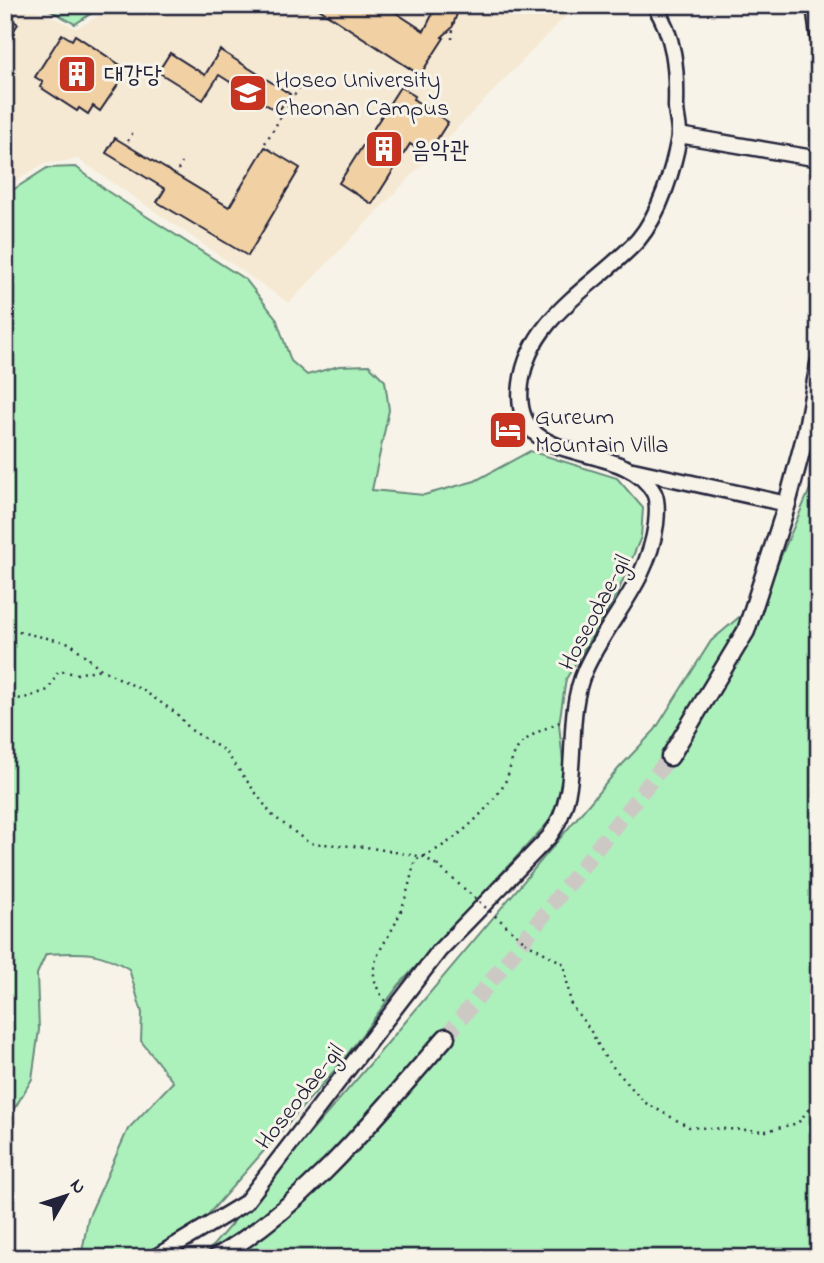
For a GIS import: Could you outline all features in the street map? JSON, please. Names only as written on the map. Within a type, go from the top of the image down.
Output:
[{"type":"street","points":[[654,5],[672,39],[677,70],[679,135],[660,203],[638,240],[553,316],[525,363],[520,384],[520,406],[532,431],[560,448],[632,469],[787,504]]},
{"type":"street","points":[[815,5],[819,36]]},
{"type":"street","points":[[679,135],[819,159]]},
{"type":"street","points":[[670,758],[747,631],[787,504],[806,433],[819,364]]},
{"type":"street","name":"Hoseodae-gil","points":[[154,1258],[244,1203],[439,951],[542,844],[561,819],[572,779],[573,717],[585,669],[638,583],[653,550],[655,495],[632,469]]},
{"type":"street","points":[[215,1258],[245,1241],[308,1189],[446,1038]]},
{"type":"path","points":[[452,39],[454,19]]},
{"type":"path","points":[[265,143],[300,86]]},
{"type":"path","points":[[128,141],[133,132]]},
{"type":"path","points":[[178,170],[182,163]]},
{"type":"path","points":[[5,629],[70,643],[101,669],[144,691],[176,713],[191,730],[225,751],[272,816],[309,843],[366,847],[424,857],[438,865],[525,942],[564,964],[571,1005],[589,1028],[606,1059],[644,1102],[689,1127],[765,1131],[798,1123],[819,1096]]},
{"type":"path","points":[[5,696],[22,698],[48,690],[59,671],[77,674],[101,669]]},
{"type":"path","points":[[391,1014],[379,992],[374,961],[398,918],[415,860],[468,828],[500,792],[508,777],[514,753],[521,744],[547,728],[573,717]]},
{"type":"shaded area","name":"Hoseo University Cheonan Campus","points":[[5,5],[26,5],[76,28],[106,13],[111,5],[576,5],[289,303],[78,159],[43,164],[5,188]]},
{"type":"green space","points":[[41,5],[104,5],[75,24]]},
{"type":"green space","points":[[76,167],[107,191],[246,280],[276,318],[291,361],[307,375],[339,366],[369,365],[385,381],[389,410],[372,490],[424,495],[475,481],[530,451],[617,478],[643,508],[641,537],[617,594],[566,679],[559,724],[564,772],[554,816],[399,985],[341,1063],[170,1258],[81,1258],[88,1218],[128,1129],[173,1082],[141,1041],[142,1013],[129,969],[98,955],[46,954],[37,974],[39,1030],[32,1079],[16,1106],[5,1115],[5,195],[47,168]]},
{"type":"green space","points":[[819,468],[819,1258],[202,1258],[370,1064],[619,768],[655,730],[711,641],[764,596]]},
{"type":"building","points":[[313,5],[384,5],[424,31],[437,5],[460,5],[452,28],[442,37],[444,38],[420,75]]},
{"type":"building","points":[[5,15],[18,24],[5,44]]},
{"type":"building","name":"대강당","points":[[62,34],[72,40],[75,35],[120,65],[116,77],[121,80],[100,111],[93,106],[88,114],[79,108],[77,111],[40,87],[43,82],[35,77]]},
{"type":"building","points":[[220,50],[290,94],[278,112],[219,75],[203,100],[158,72],[170,53],[205,75]]},
{"type":"building","name":"음악관","points":[[400,87],[448,122],[427,155],[410,144],[372,204],[339,183]]},
{"type":"building","points":[[115,138],[229,207],[265,147],[300,168],[248,256],[157,202],[165,189],[106,153]]},
{"type":"tunnel","points":[[446,1037],[670,757]]},
{"type":"place","name":"대강당","points":[[77,74]]},
{"type":"place","name":"Hoseo University Cheonan Campus","points":[[248,93]]},
{"type":"place","name":"음악관","points":[[384,149]]},
{"type":"place","name":"Gureum Mountain Villa","points":[[508,430]]}]
